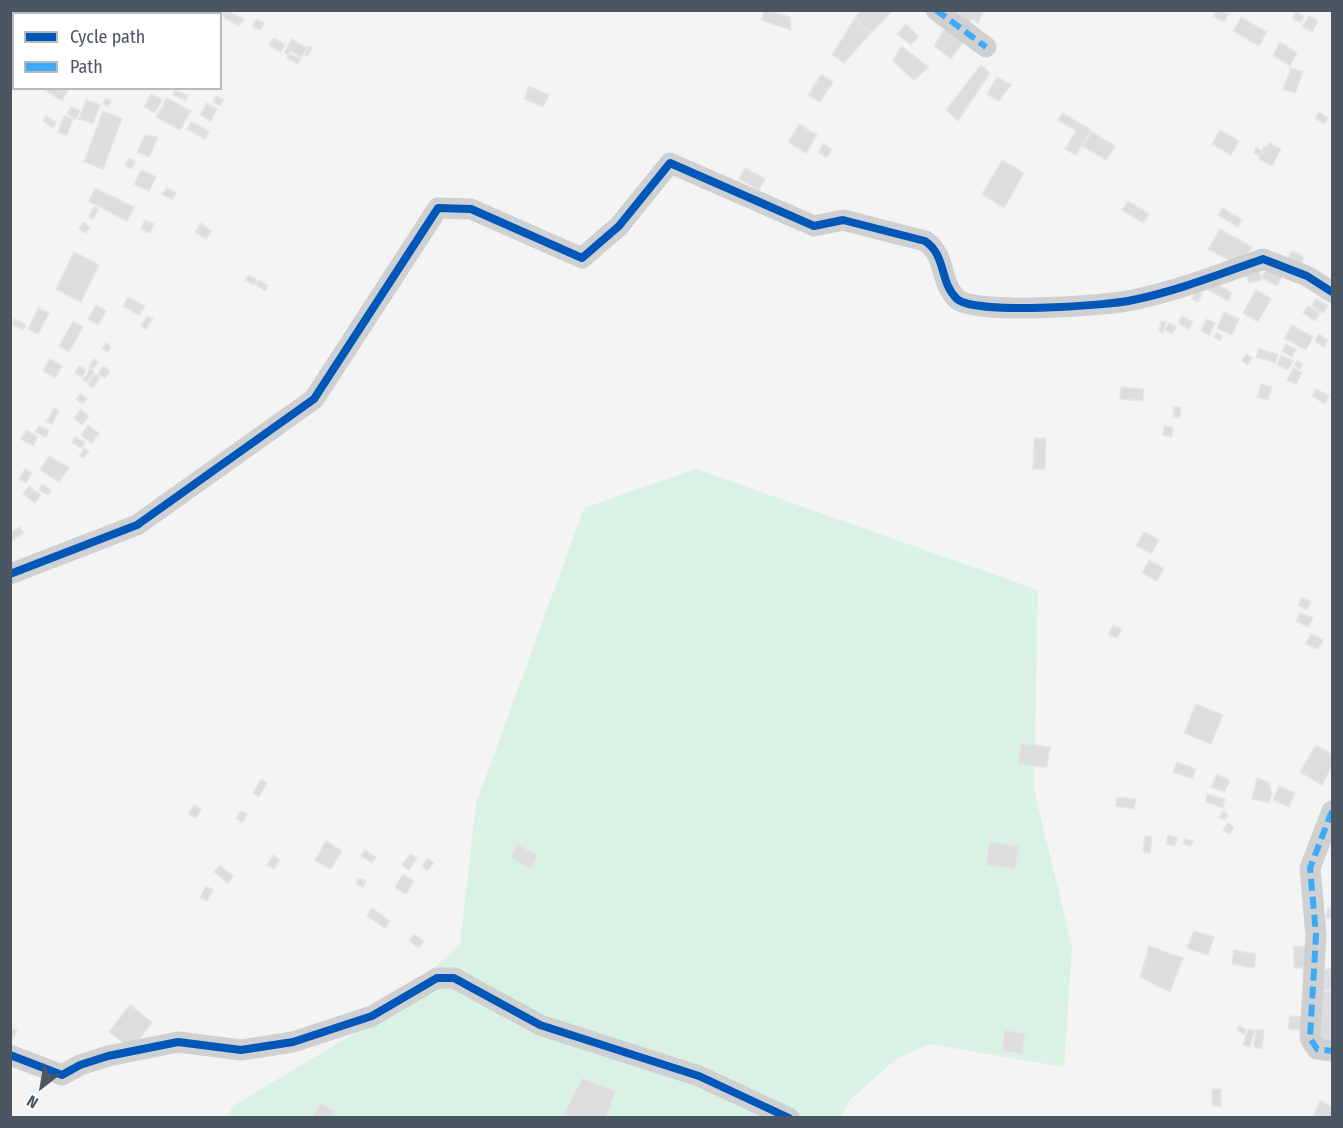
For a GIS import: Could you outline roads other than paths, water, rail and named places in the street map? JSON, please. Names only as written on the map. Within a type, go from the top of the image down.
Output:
[{"type":"street","points":[[936,10],[986,47]]},
{"type":"street","points":[[10,574],[137,525],[314,399],[438,208],[471,209],[582,258],[619,226],[670,163],[814,226],[843,220],[925,241],[936,248],[947,284],[958,300],[973,306],[999,308],[1065,306],[1131,300],[1196,283],[1263,259],[1306,276],[1332,292]]},
{"type":"street","points":[[1332,811],[1310,868],[1316,935],[1310,1038],[1317,1049],[1332,1051]]},
{"type":"street","points":[[10,1055],[62,1075],[80,1065],[108,1056],[178,1042],[241,1050],[293,1042],[372,1016],[436,978],[454,978],[540,1025],[699,1076],[789,1118]]}]
